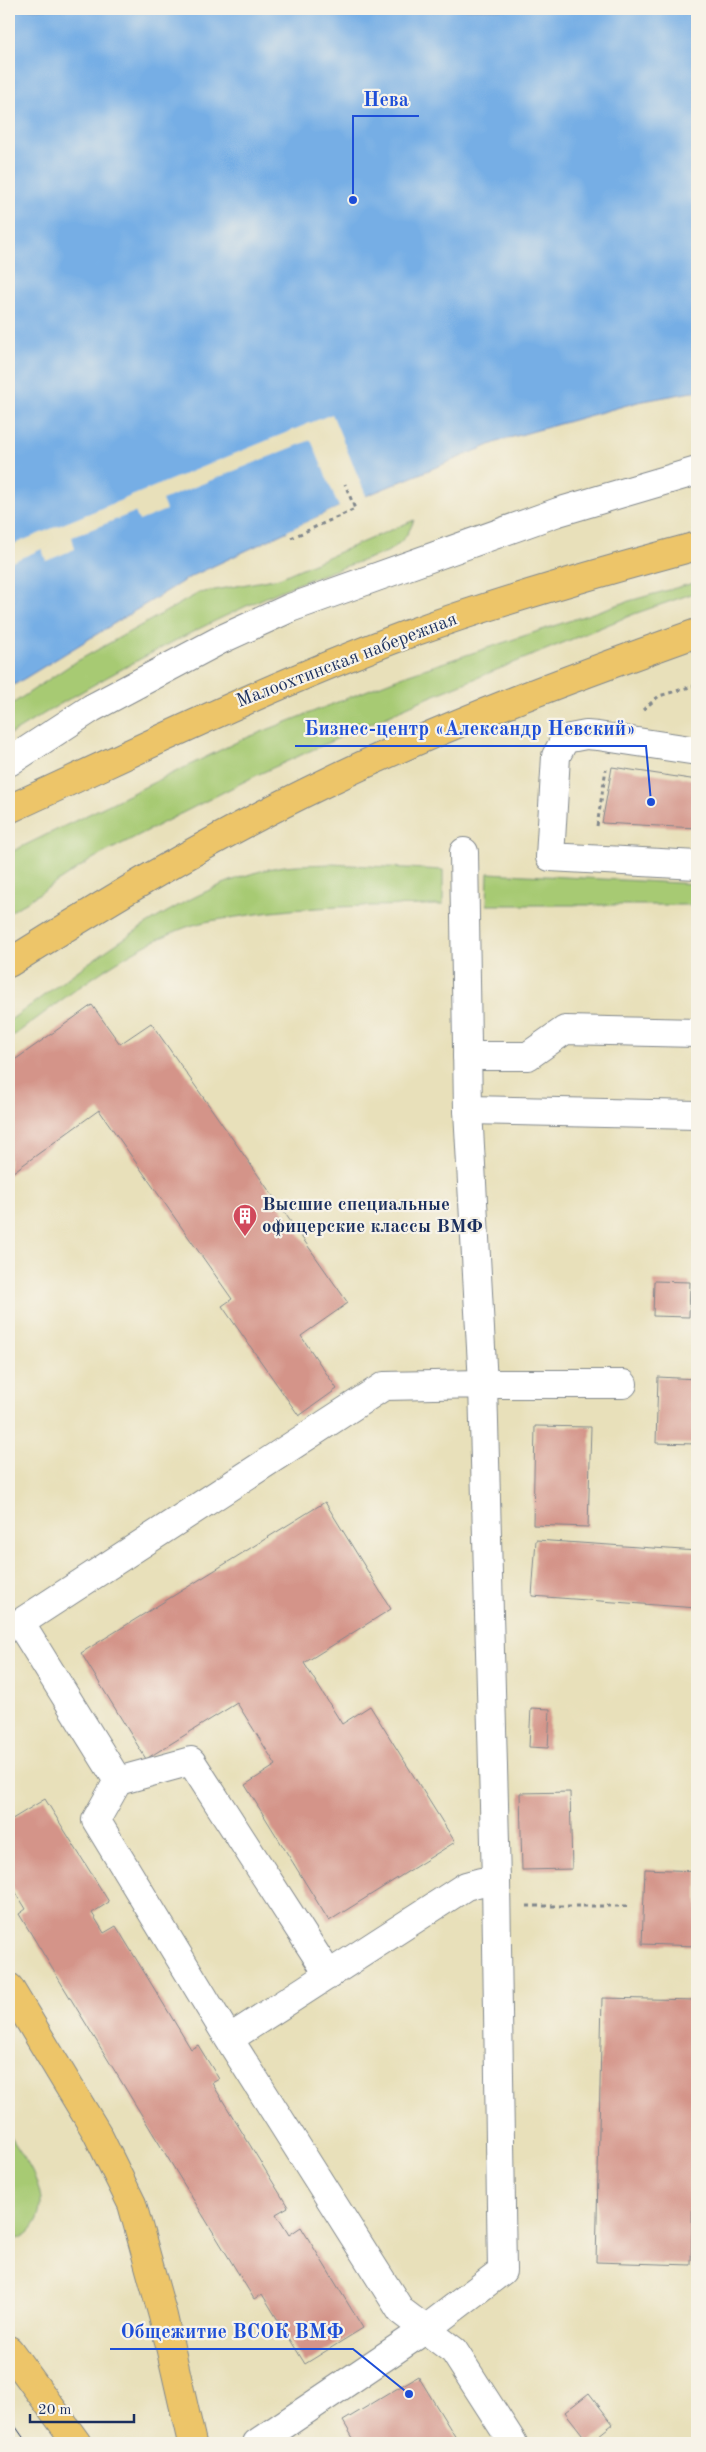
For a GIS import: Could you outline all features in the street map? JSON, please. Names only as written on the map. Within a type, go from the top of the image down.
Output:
[{"type":"main road","name":"Малоохтинская набережная","points":[[9,810],[171,733],[286,683],[408,634],[521,597],[697,546]]},
{"type":"main road","points":[[9,963],[114,897],[323,784],[548,686],[697,633]]},
{"type":"main road","points":[[9,1987],[97,2133],[132,2204],[163,2316],[192,2443]]},
{"type":"main road","points":[[9,2350],[77,2443]]},
{"type":"street","points":[[9,762],[92,708],[222,639],[290,608],[558,512],[697,471]]},
{"type":"street","points":[[697,751],[598,736],[580,736],[565,740],[556,756],[550,857],[697,865]]},
{"type":"street","points":[[257,2443],[426,2328],[502,2271],[496,1893],[483,1384],[468,1110],[464,852]]},
{"type":"street","points":[[467,1056],[528,1056],[565,1030],[697,1033]]},
{"type":"street","points":[[468,1110],[697,1115]]},
{"type":"street","points":[[118,1781],[20,1623],[384,1386],[623,1384]]},
{"type":"street","points":[[328,1975],[191,1761],[118,1781],[96,1820],[229,2039],[401,2311],[454,2351],[513,2443]]},
{"type":"street","points":[[229,2039],[466,1886],[496,1893]]},
{"type":"path","points":[[291,538],[355,508],[345,484]]},
{"type":"path","points":[[496,1893],[631,1906]]},
{"type":"green space","points":[[414,520],[404,539],[387,552],[320,575],[210,623],[75,695],[9,735],[9,706],[72,664],[199,593],[279,578]]},
{"type":"green space","points":[[697,582],[697,592],[634,614],[420,701],[257,775],[94,858],[9,913],[9,853],[241,740],[409,674],[629,601]]},
{"type":"green space","points":[[331,864],[443,870],[443,905],[343,907],[268,912],[221,919],[184,928],[160,938],[115,963],[9,1039],[9,1021],[103,953],[172,909],[207,891],[243,877],[278,867]]},
{"type":"green space","points":[[488,873],[697,884],[697,905],[487,905]]},
{"type":"green space","points":[[9,2134],[35,2178],[41,2202],[40,2214],[32,2229],[23,2236],[9,2241]]},
{"type":"water","points":[[9,9],[697,9],[697,391],[638,402],[502,440],[339,507],[190,577],[9,688]]},
{"type":"pier","points":[[332,414],[367,498],[288,533],[287,531],[339,507],[311,440],[162,500],[166,510],[139,521],[135,512],[72,537],[75,549],[46,561],[42,549],[9,563],[9,546]]},
{"type":"building","points":[[612,767],[697,780],[697,828],[602,823]]},
{"type":"building","name":"Высшие специальные офицерские классы ВМФ","points":[[92,1005],[120,1044],[151,1023],[348,1303],[301,1336],[337,1389],[299,1416],[222,1306],[232,1299],[99,1110],[9,1175],[9,1064]]},
{"type":"building","points":[[654,1281],[690,1282],[689,1317],[653,1316]]},
{"type":"building","points":[[658,1377],[697,1379],[697,1444],[656,1443]]},
{"type":"building","points":[[535,1426],[591,1427],[588,1527],[533,1525]]},
{"type":"building","points":[[325,1502],[391,1609],[304,1663],[342,1724],[370,1706],[455,1842],[329,1921],[245,1785],[276,1765],[237,1703],[146,1759],[81,1653]]},
{"type":"building","points":[[536,1540],[697,1551],[697,1608],[532,1596]]},
{"type":"building","points":[[531,1708],[550,1709],[548,1748],[529,1747]]},
{"type":"building","points":[[570,1792],[572,1869],[522,1870],[520,1793]]},
{"type":"building","points":[[45,1799],[109,1902],[92,1913],[104,1933],[116,1926],[191,2049],[198,2045],[219,2079],[212,2083],[288,2207],[276,2214],[289,2235],[301,2227],[363,2328],[305,2364],[262,2294],[254,2299],[19,1914],[26,1909],[9,1881],[9,1821]]},
{"type":"building","points":[[645,1869],[697,1871],[697,1946],[642,1944]]},
{"type":"building","points":[[602,1998],[697,2000],[697,2101],[695,2101],[691,2265],[596,2262]]},
{"type":"building","points":[[418,2376],[459,2443],[356,2443],[343,2421]]},
{"type":"building","points":[[589,2393],[613,2424],[589,2443],[565,2412]]},
{"type":"tram line","points":[[9,2417],[27,2443]]},
{"type":"place","name":"Нева","points":[[353,200]]},
{"type":"place","name":"Бизнес-центр «Александр Невский»","points":[[651,802]]},
{"type":"place","name":"Высшие специальные офицерские классы ВМФ","points":[[245,1237]]},
{"type":"place","name":"Общежитие ВСОК ВМФ","points":[[409,2394]]}]
